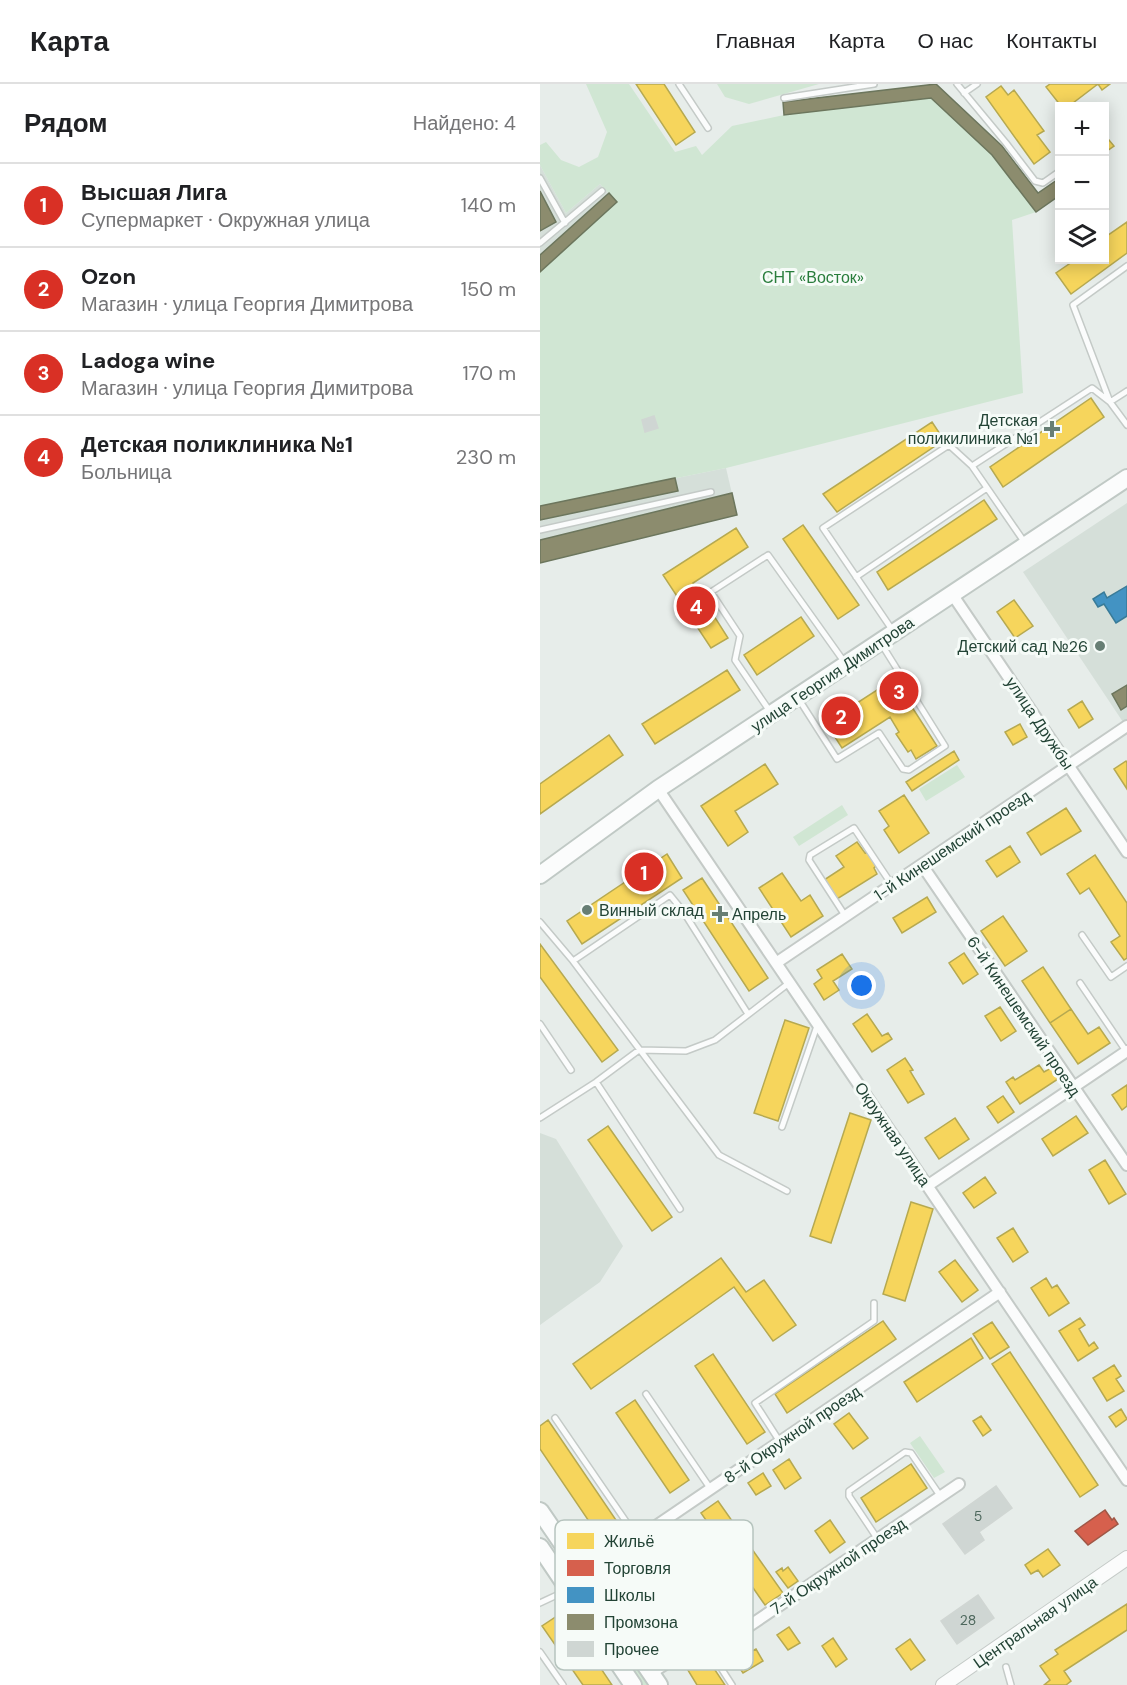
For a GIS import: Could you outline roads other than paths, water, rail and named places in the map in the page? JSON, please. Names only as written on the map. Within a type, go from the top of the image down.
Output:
[{"type":"main road","name":"улица Георгия Димитрова","points":[[540,875],[658,789],[1127,478]]},
{"type":"main road","points":[[540,1511],[555,1532]]},
{"type":"main road","points":[[540,1547],[555,1569]]},
{"type":"main road","points":[[623,1670],[633,1685]]},
{"type":"street","name":"улица Дружбы","points":[[952,594],[1127,852]]},
{"type":"street","name":"1-й Кинешемский проезд","points":[[776,963],[1127,726]]},
{"type":"street","name":"Окружная улица","points":[[658,789],[1127,1480]]},
{"type":"street","name":"6-й Кинешемский проезд","points":[[922,865],[1127,1165]]},
{"type":"street","points":[[927,1186],[1127,1051]]},
{"type":"street","name":"8-й Окружной проезд","points":[[666,1520],[1000,1292]]},
{"type":"street","name":"7-й Окружной проезд","points":[[753,1623],[959,1484]]},
{"type":"street","name":"Центральная улица","points":[[943,1685],[1127,1558]]},
{"type":"lane","points":[[679,84],[708,128]]},
{"type":"lane","points":[[784,98],[874,84]]},
{"type":"lane","points":[[957,84],[1035,181],[1043,183],[1055,174]]},
{"type":"lane","points":[[964,93],[977,84]]},
{"type":"lane","points":[[540,178],[564,224]]},
{"type":"lane","points":[[540,243],[602,191]]},
{"type":"lane","points":[[1127,266],[1073,306],[1110,402],[1127,426]]},
{"type":"lane","points":[[972,466],[1092,388],[1110,402]]},
{"type":"lane","points":[[1110,402],[1127,391]]},
{"type":"lane","points":[[894,632],[823,528],[949,445],[972,466],[1027,545]]},
{"type":"lane","points":[[856,577],[987,488]]},
{"type":"lane","points":[[540,530],[711,492]]},
{"type":"lane","points":[[771,714],[735,660],[740,636],[711,592],[768,555],[846,665]]},
{"type":"lane","points":[[798,697],[837,759],[877,733],[881,735],[906,771],[943,748],[944,742],[880,642]]},
{"type":"lane","points":[[846,917],[809,860],[810,855],[854,828],[892,885]]},
{"type":"lane","points":[[573,961],[670,895],[683,911],[748,1014]]},
{"type":"lane","points":[[540,922],[573,961],[719,1155],[787,1191]]},
{"type":"lane","points":[[1082,934],[1111,977],[1127,966]]},
{"type":"lane","points":[[540,1118],[596,1082],[639,1050],[686,1051],[715,1040],[789,983]]},
{"type":"lane","points":[[1080,983],[1127,1051]]},
{"type":"lane","points":[[540,1024],[571,1070]]},
{"type":"lane","points":[[782,1127],[818,1024]]},
{"type":"lane","points":[[596,1082],[680,1209]]},
{"type":"lane","points":[[781,1443],[755,1403],[874,1321],[874,1303]]},
{"type":"lane","points":[[646,1394],[711,1490]]},
{"type":"lane","points":[[555,1418],[625,1520]]},
{"type":"lane","points":[[878,1539],[848,1494],[850,1489],[905,1452],[909,1452],[940,1497]]},
{"type":"lane","points":[[540,1603],[555,1596]]},
{"type":"lane","points":[[540,1652],[563,1685]]},
{"type":"lane","points":[[1006,1667],[1011,1685]]},
{"type":"lane","points":[[722,1670],[732,1685]]},
{"type":"place","name":"Детская поликилиника №1","points":[[1052,429]]},
{"type":"place","name":"Детская поликлиника №1","points":[[696,606]]},
{"type":"place","name":"Детский сад №26","points":[[1100,646]]},
{"type":"place","name":"Ladoga wine","points":[[899,691]]},
{"type":"place","name":"Ozon","points":[[841,716]]},
{"type":"place","name":"Высшая Лига","points":[[644,872]]},
{"type":"place","name":"Винный склад","points":[[587,910]]},
{"type":"place","name":"Апрель","points":[[720,914]]},
{"type":"park label","name":"СНТ «Восток»","points":[[813,277]]}]
